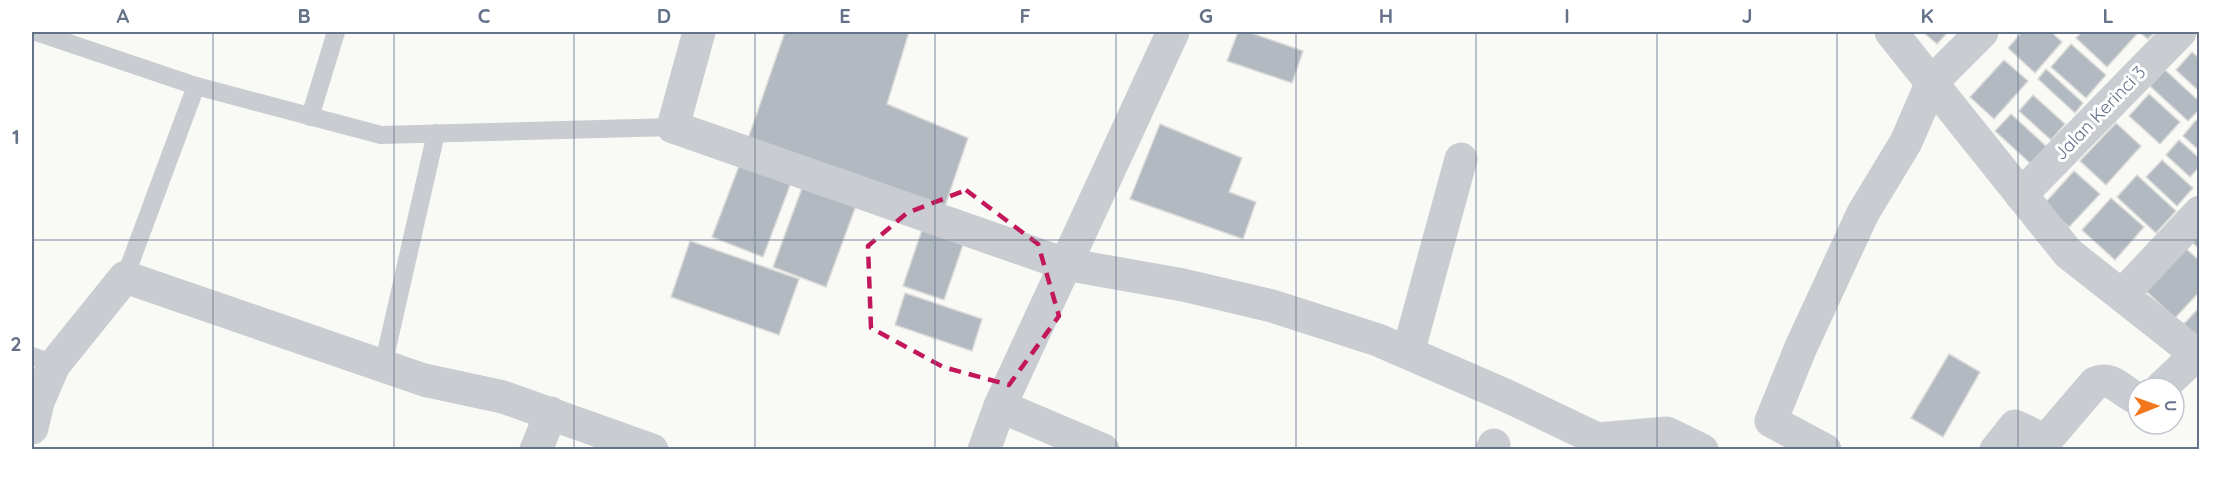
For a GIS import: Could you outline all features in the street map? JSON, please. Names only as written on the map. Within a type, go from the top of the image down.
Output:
[{"type":"street","points":[[699,32],[673,127],[1065,264],[1184,285],[1272,306],[1378,340],[1598,439],[1667,433],[1702,450]]},
{"type":"street","points":[[984,450],[1000,406],[1173,32]]},
{"type":"street","points":[[1891,32],[2067,253],[2198,355],[2174,376]]},
{"type":"street","points":[[1825,450],[1771,421],[1801,347],[1863,213],[1906,142],[1932,82],[1982,32]]},
{"type":"street","name":"Jalan Kerinci 3","points":[[2021,195],[2180,32]]},
{"type":"street","points":[[1408,353],[1461,159]]},
{"type":"street","points":[[2122,295],[2199,212]]},
{"type":"street","points":[[32,428],[38,402],[54,365],[125,277],[424,380],[503,397],[551,412],[652,450]]},
{"type":"street","points":[[1996,450],[2015,426],[2042,439],[2048,438],[2095,383],[2109,380],[2126,391]]},
{"type":"street","points":[[1000,406],[1103,450]]},
{"type":"street","points":[[537,450],[551,412]]},
{"type":"lane","points":[[36,32],[196,86],[381,135],[673,127]]},
{"type":"lane","points":[[310,117],[336,32]]},
{"type":"lane","points":[[125,277],[196,86]]},
{"type":"lane","points":[[383,366],[436,133]]},
{"type":"highlighted area","points":[[966,190],[1038,244],[1059,316],[1009,385],[943,367],[871,328],[868,246],[907,213]]},
{"type":"building","points":[[785,32],[909,32],[887,104],[968,138],[944,209],[748,139]]},
{"type":"building","points":[[1238,32],[1248,32],[1303,51],[1292,83],[1227,61]]},
{"type":"building","points":[[1923,32],[1948,32],[1937,44]]},
{"type":"building","points":[[2022,32],[2051,32],[2062,42],[2035,73],[2008,48]]},
{"type":"building","points":[[2082,32],[2134,32],[2137,34],[2107,67],[2076,38]]},
{"type":"building","points":[[2139,32],[2155,32],[2148,39]]},
{"type":"building","points":[[2071,44],[2106,75],[2086,98],[2051,67]]},
{"type":"building","points":[[2192,52],[2200,59],[2200,92],[2176,70]]},
{"type":"building","points":[[2004,60],[2028,81],[1994,119],[1970,97]]},
{"type":"building","points":[[2046,69],[2083,103],[2075,113],[2038,79]]},
{"type":"building","points":[[2165,70],[2200,102],[2200,109],[2188,121],[2150,86]]},
{"type":"building","points":[[2149,94],[2180,122],[2160,144],[2129,116]]},
{"type":"building","points":[[2033,95],[2065,124],[2051,140],[2019,111]]},
{"type":"building","points":[[2011,114],[2047,147],[2031,164],[1995,131]]},
{"type":"building","points":[[2196,120],[2200,123],[2200,151],[2183,136]]},
{"type":"building","points":[[2116,123],[2141,146],[2106,185],[2080,161]]},
{"type":"building","points":[[1160,124],[1242,158],[1229,192],[1256,202],[1243,239],[1130,199]]},
{"type":"building","points":[[2179,140],[2200,159],[2200,166],[2190,177],[2166,155]]},
{"type":"building","points":[[744,153],[795,172],[763,257],[712,237]]},
{"type":"building","points":[[2162,160],[2193,188],[2177,206],[2146,177]]},
{"type":"building","points":[[2074,171],[2100,194],[2069,227],[2044,204]]},
{"type":"building","points":[[2137,175],[2176,211],[2156,233],[2117,197]]},
{"type":"building","points":[[805,180],[858,200],[826,287],[773,267]]},
{"type":"building","points":[[2111,198],[2144,227],[2115,260],[2082,230]]},
{"type":"building","points":[[925,221],[966,236],[944,300],[903,286]]},
{"type":"building","points":[[2200,230],[2200,249],[2190,241]]},
{"type":"building","points":[[690,241],[799,279],[779,335],[671,297]]},
{"type":"building","points":[[2185,248],[2200,261],[2200,291],[2175,318],[2146,291]]},
{"type":"building","points":[[905,293],[982,319],[972,351],[895,325]]},
{"type":"building","points":[[2197,310],[2200,312],[2200,343],[2181,327]]},
{"type":"building","points":[[1949,354],[1980,372],[1943,437],[1911,418]]}]
